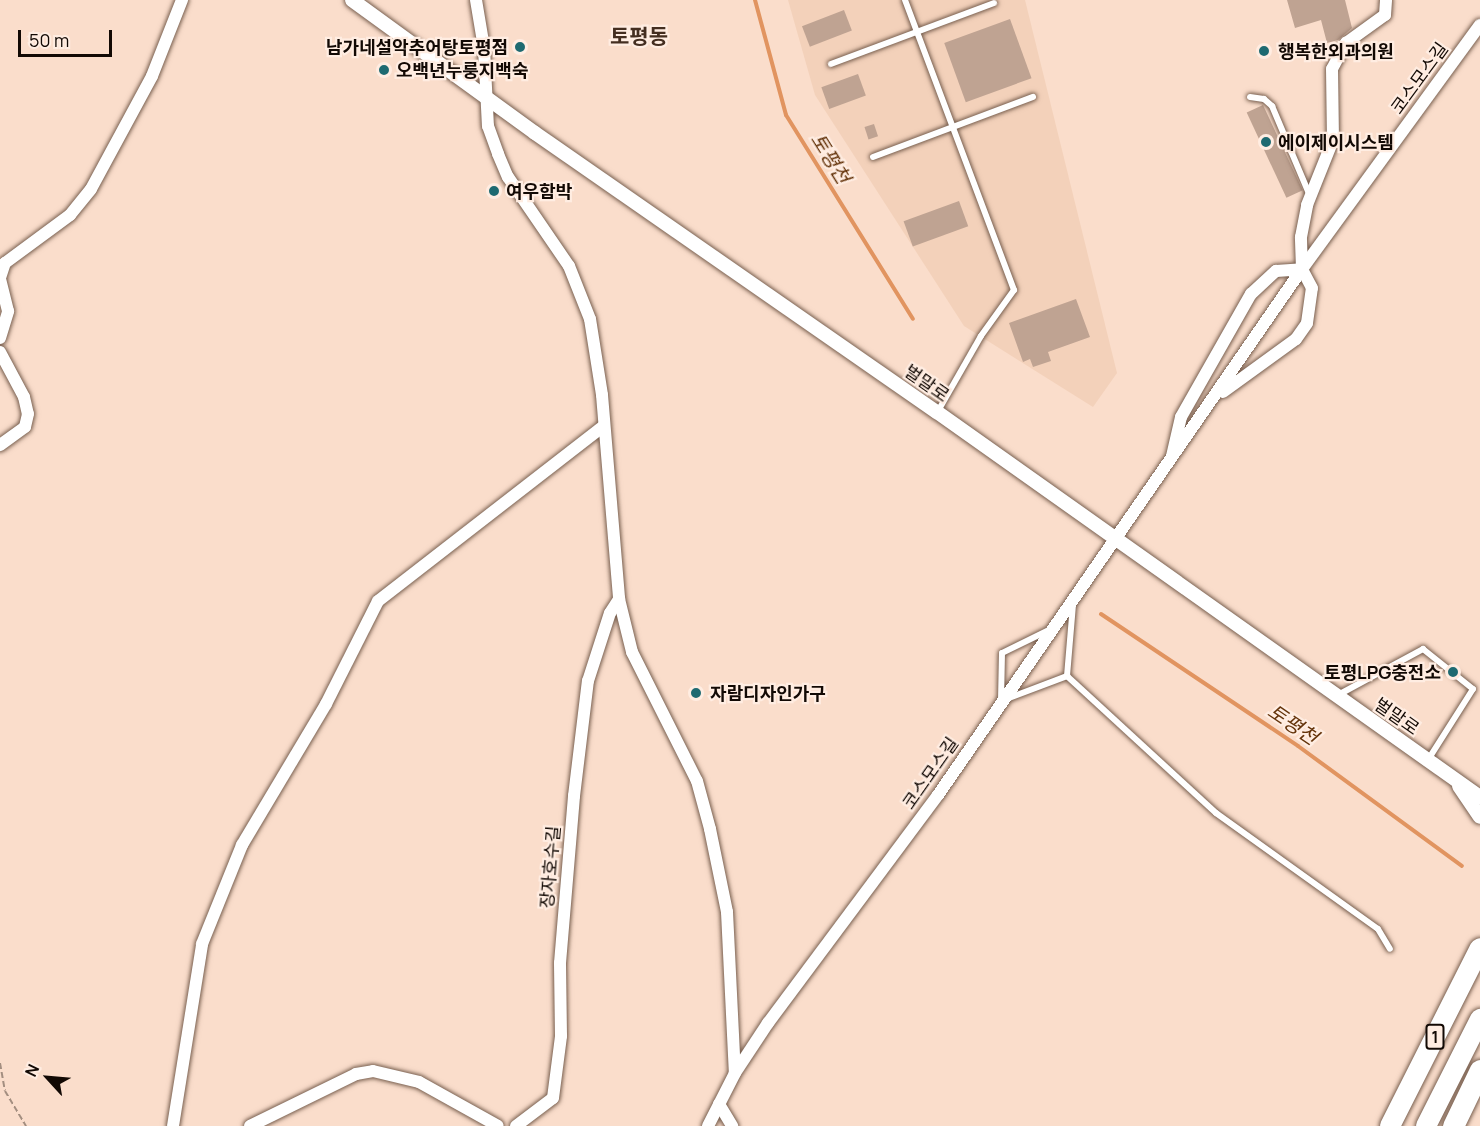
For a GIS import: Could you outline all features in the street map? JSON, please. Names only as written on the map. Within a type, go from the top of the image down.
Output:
[{"type":"highway","name":"1","points":[[1389,1126],[1480,948]]},
{"type":"highway","name":"1","points":[[1426,1126],[1480,1019]]},
{"type":"highway","points":[[1453,1126],[1480,1070]]},
{"type":"street","points":[[0,339],[8,311],[0,278],[5,263],[70,215],[91,189],[152,76],[182,0]]},
{"type":"street","name":"벌말로","points":[[352,0],[485,97],[1117,538],[1480,797]]},
{"type":"street","points":[[485,0],[477,6],[488,126],[508,177],[552,239],[582,292],[596,350],[619,599],[632,652],[697,781],[710,829],[727,912],[735,1073]]},
{"type":"street","name":"코스모스길","points":[[1216,398],[1303,332],[1312,288],[1302,269],[1300,237],[1311,197],[1333,140],[1335,60],[1346,43],[1381,20],[1387,8],[1386,0]]},
{"type":"street","name":"코스모스길","points":[[708,1126],[735,1073],[1171,462],[1302,269],[1480,25]]},
{"type":"street","name":"코스모스길","points":[[1171,462],[1182,417],[1251,294],[1276,271],[1302,269]]},
{"type":"street","points":[[0,352],[24,397],[28,414],[25,427],[0,445]]},
{"type":"street","points":[[172,1126],[202,944],[242,845],[326,704],[378,602],[602,427]]},
{"type":"street","name":"장자호수길","points":[[516,1126],[553,1098],[561,1036],[560,963],[573,808],[588,681],[610,613],[619,599]]},
{"type":"street","points":[[1454,779],[1480,785]]},
{"type":"street","points":[[1454,779],[1480,817]]},
{"type":"street","points":[[250,1126],[356,1074],[373,1071],[419,1082],[498,1126]]},
{"type":"street","points":[[719,1104],[732,1126]]},
{"type":"lane","points":[[905,0],[1014,290],[981,336],[937,412]]},
{"type":"lane","points":[[831,64],[994,3]]},
{"type":"lane","points":[[873,157],[1033,97]]},
{"type":"lane","points":[[1250,97],[1267,100],[1272,106],[1311,197]]},
{"type":"lane","points":[[1067,676],[1074,597]]},
{"type":"lane","points":[[1050,629],[1002,653],[1001,701],[1067,676]]},
{"type":"lane","points":[[1338,696],[1423,649],[1473,689],[1428,760]]},
{"type":"lane","points":[[1067,676],[1216,813],[1378,929],[1390,949]]},
{"type":"path","points":[[0,1063],[5,1091],[26,1126]]},
{"type":"shaded area","points":[[788,0],[1025,0],[1117,373],[1093,407],[964,326],[815,95]]},
{"type":"building","points":[[1287,0],[1345,0],[1352,28],[1338,40],[1327,43],[1321,20],[1295,28]]},
{"type":"building","points":[[844,10],[852,31],[810,47],[802,26]]},
{"type":"building","points":[[1010,19],[1032,78],[966,102],[944,43]]},
{"type":"building","points":[[858,74],[866,96],[829,109],[821,87]]},
{"type":"building","points":[[1263,105],[1303,190],[1286,198],[1247,113]]},
{"type":"building","points":[[874,124],[878,136],[869,139],[864,127]]},
{"type":"building","points":[[959,201],[968,226],[913,247],[904,221]]},
{"type":"building","points":[[1076,299],[1090,337],[1048,352],[1051,361],[1033,367],[1030,359],[1023,362],[1009,323]]},
{"type":"waterway","name":"토평천","points":[[755,0],[786,115],[913,319]]},
{"type":"waterway","name":"토평천","points":[[1101,614],[1298,746],[1462,866]]},
{"type":"place","name":"남가네설악추어탕토평점","points":[[520,47]]},
{"type":"place","name":"행복한외과의원","points":[[1264,51]]},
{"type":"place","name":"오백년누룽지백숙","points":[[384,70]]},
{"type":"place","name":"에이제이시스템","points":[[1266,142]]},
{"type":"place","name":"여우함박","points":[[494,191]]},
{"type":"place","name":"토평LPG충전소","points":[[1453,672]]},
{"type":"place","name":"자람디자인가구","points":[[696,693]]},
{"type":"district","name":"토평동","points":[[639,36]]}]
